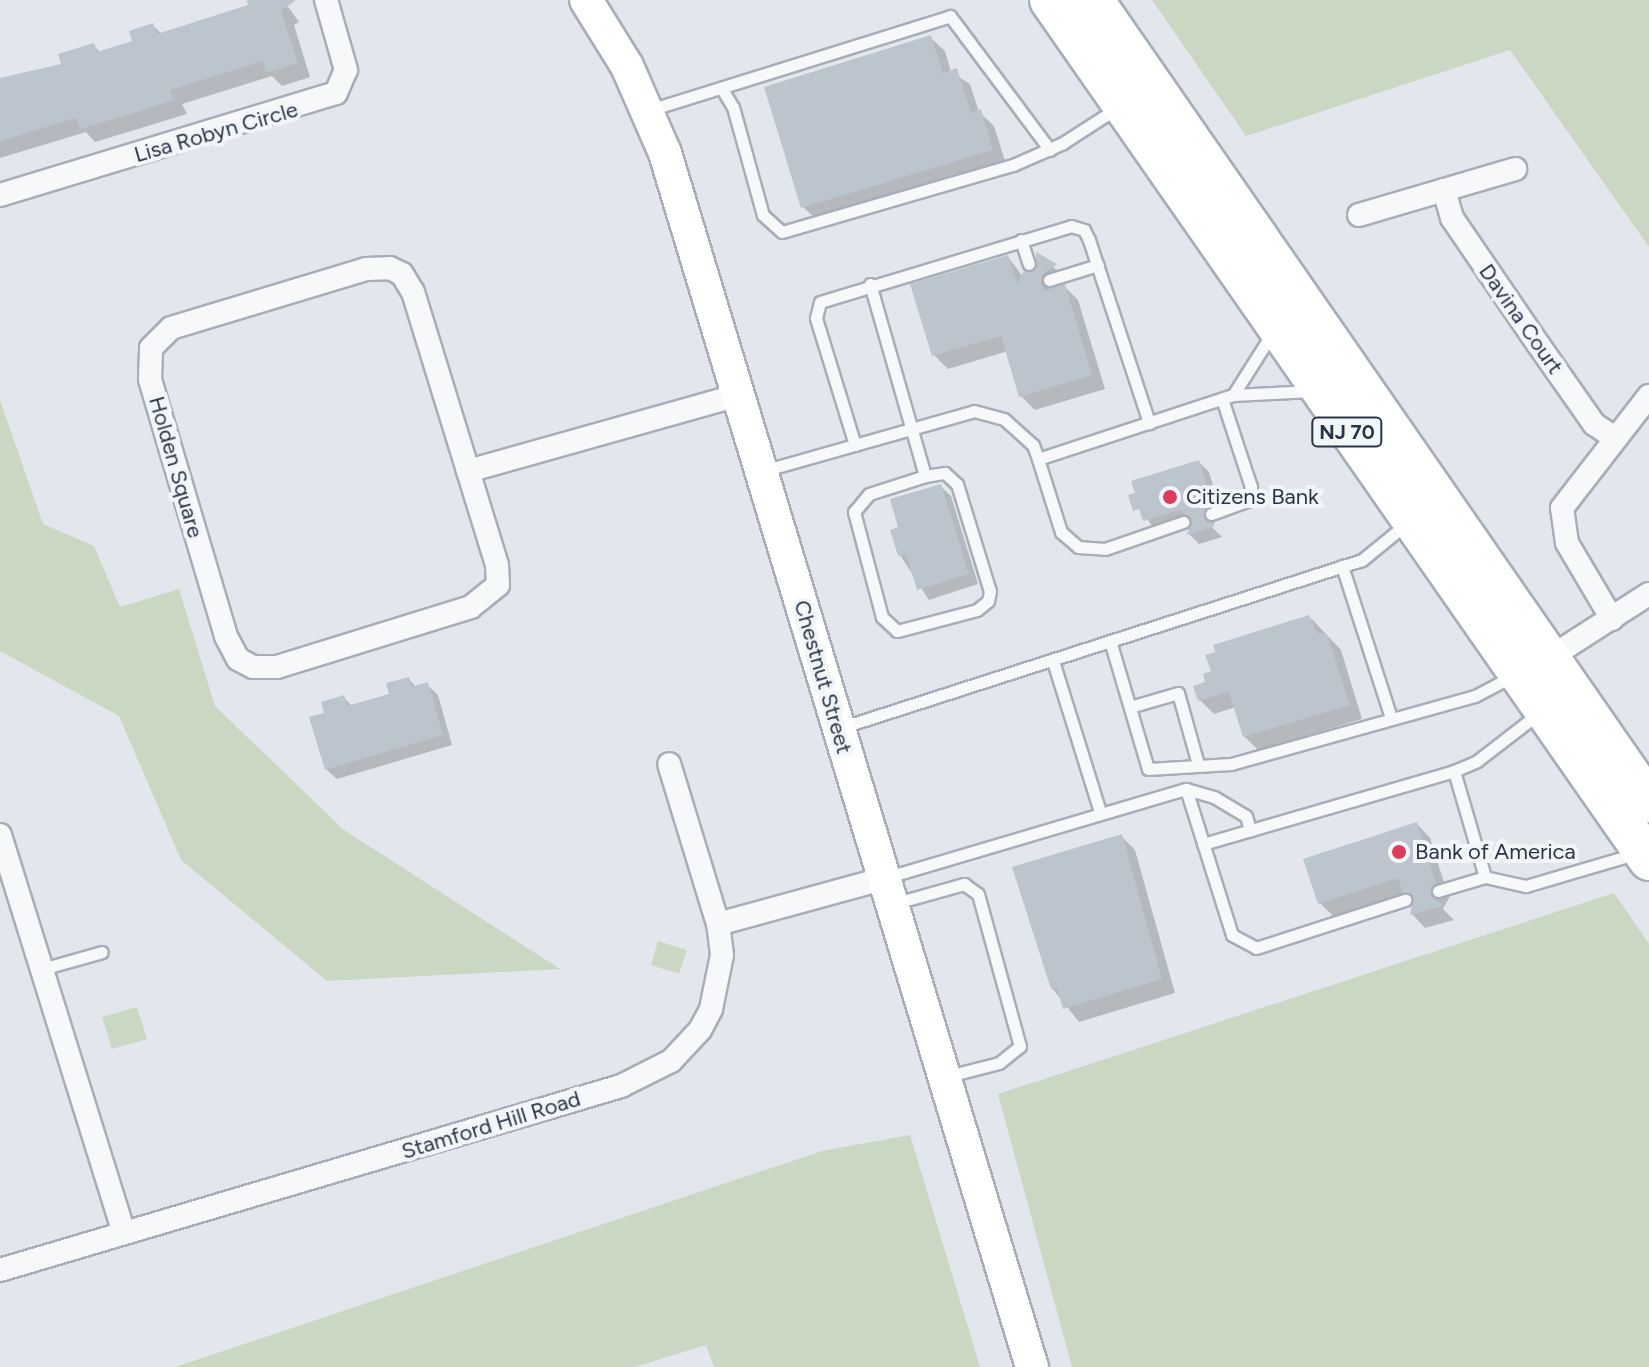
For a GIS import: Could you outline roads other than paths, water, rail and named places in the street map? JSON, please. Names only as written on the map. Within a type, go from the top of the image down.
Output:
[{"type":"highway","name":"NJ 70","points":[[1050,0],[1409,522],[1649,802]]},
{"type":"highway","name":"NJ 70","points":[[1093,0],[1532,667],[1543,710],[1646,856]]},
{"type":"street","name":"Lisa Robyn Circle","points":[[0,195],[336,93],[346,70],[326,0]]},
{"type":"street","name":"Chestnut Street","points":[[586,0],[649,110],[763,471],[1032,1367]]},
{"type":"street","points":[[1359,215],[1515,169]]},
{"type":"street","name":"Davina Court","points":[[1444,190],[1452,218],[1538,344],[1594,424],[1613,437]]},
{"type":"street","name":"Holden Square","points":[[390,268],[411,285],[468,471],[497,565],[498,585],[491,596],[277,667],[253,667],[238,659],[226,636],[150,379],[151,348],[171,328],[366,269],[390,268]]},
{"type":"street","points":[[468,471],[739,395]]},
{"type":"street","points":[[1612,619],[1561,524],[1570,492],[1649,396]]},
{"type":"street","points":[[1532,667],[1649,594]]},
{"type":"street","name":"Stamford Hill Road","points":[[0,1270],[639,1079],[685,1048],[711,1009],[721,968],[718,924],[669,764]]},
{"type":"street","points":[[0,835],[124,1233]]},
{"type":"street","points":[[718,924],[887,891]]},
{"type":"lane","points":[[649,110],[950,16],[1050,150]]},
{"type":"lane","points":[[722,89],[733,107],[763,215],[782,232],[1050,150],[1122,105]]},
{"type":"lane","points":[[855,445],[815,313],[823,299],[1076,226],[1087,234],[1149,423]]},
{"type":"lane","points":[[1021,240],[1029,264]]},
{"type":"lane","points":[[1049,280],[1098,265]]},
{"type":"lane","points":[[870,284],[925,476]]},
{"type":"lane","points":[[1211,514],[1247,501],[1251,487],[1227,397],[1275,328]]},
{"type":"lane","points":[[1038,459],[1227,397],[1319,391]]},
{"type":"lane","points":[[763,471],[956,413],[991,413],[1019,430],[1038,459],[1061,532],[1078,547],[1105,549],[1183,522]]},
{"type":"lane","points":[[945,473],[957,484],[990,596],[977,610],[897,631],[882,617],[854,512],[869,494],[925,476],[945,473]]},
{"type":"lane","points":[[838,728],[1111,644],[1362,560],[1409,522]]},
{"type":"lane","points":[[1342,566],[1391,718]]},
{"type":"lane","points":[[1111,644],[1148,769],[1231,764],[1475,696],[1532,667]]},
{"type":"lane","points":[[1053,661],[1100,812]]},
{"type":"lane","points":[[1130,707],[1178,693],[1198,764]]},
{"type":"lane","points":[[1203,844],[1454,771],[1477,761],[1543,710]]},
{"type":"lane","points":[[1454,771],[1485,877]]},
{"type":"lane","points":[[1186,789],[1232,935],[1256,948],[1405,900]]},
{"type":"lane","points":[[887,891],[1100,812],[1186,789],[1214,797],[1246,816],[1250,830]]},
{"type":"lane","points":[[1438,891],[1485,877],[1526,886],[1646,856]]},
{"type":"lane","points":[[887,891],[964,884],[978,894],[1021,1036],[1020,1046],[999,1063],[944,1077]]},
{"type":"lane","points":[[42,969],[102,952]]},
{"type":"place","name":"Citizens Bank","points":[[1170,497]]},
{"type":"place","name":"Bank of America","points":[[1399,852]]}]
